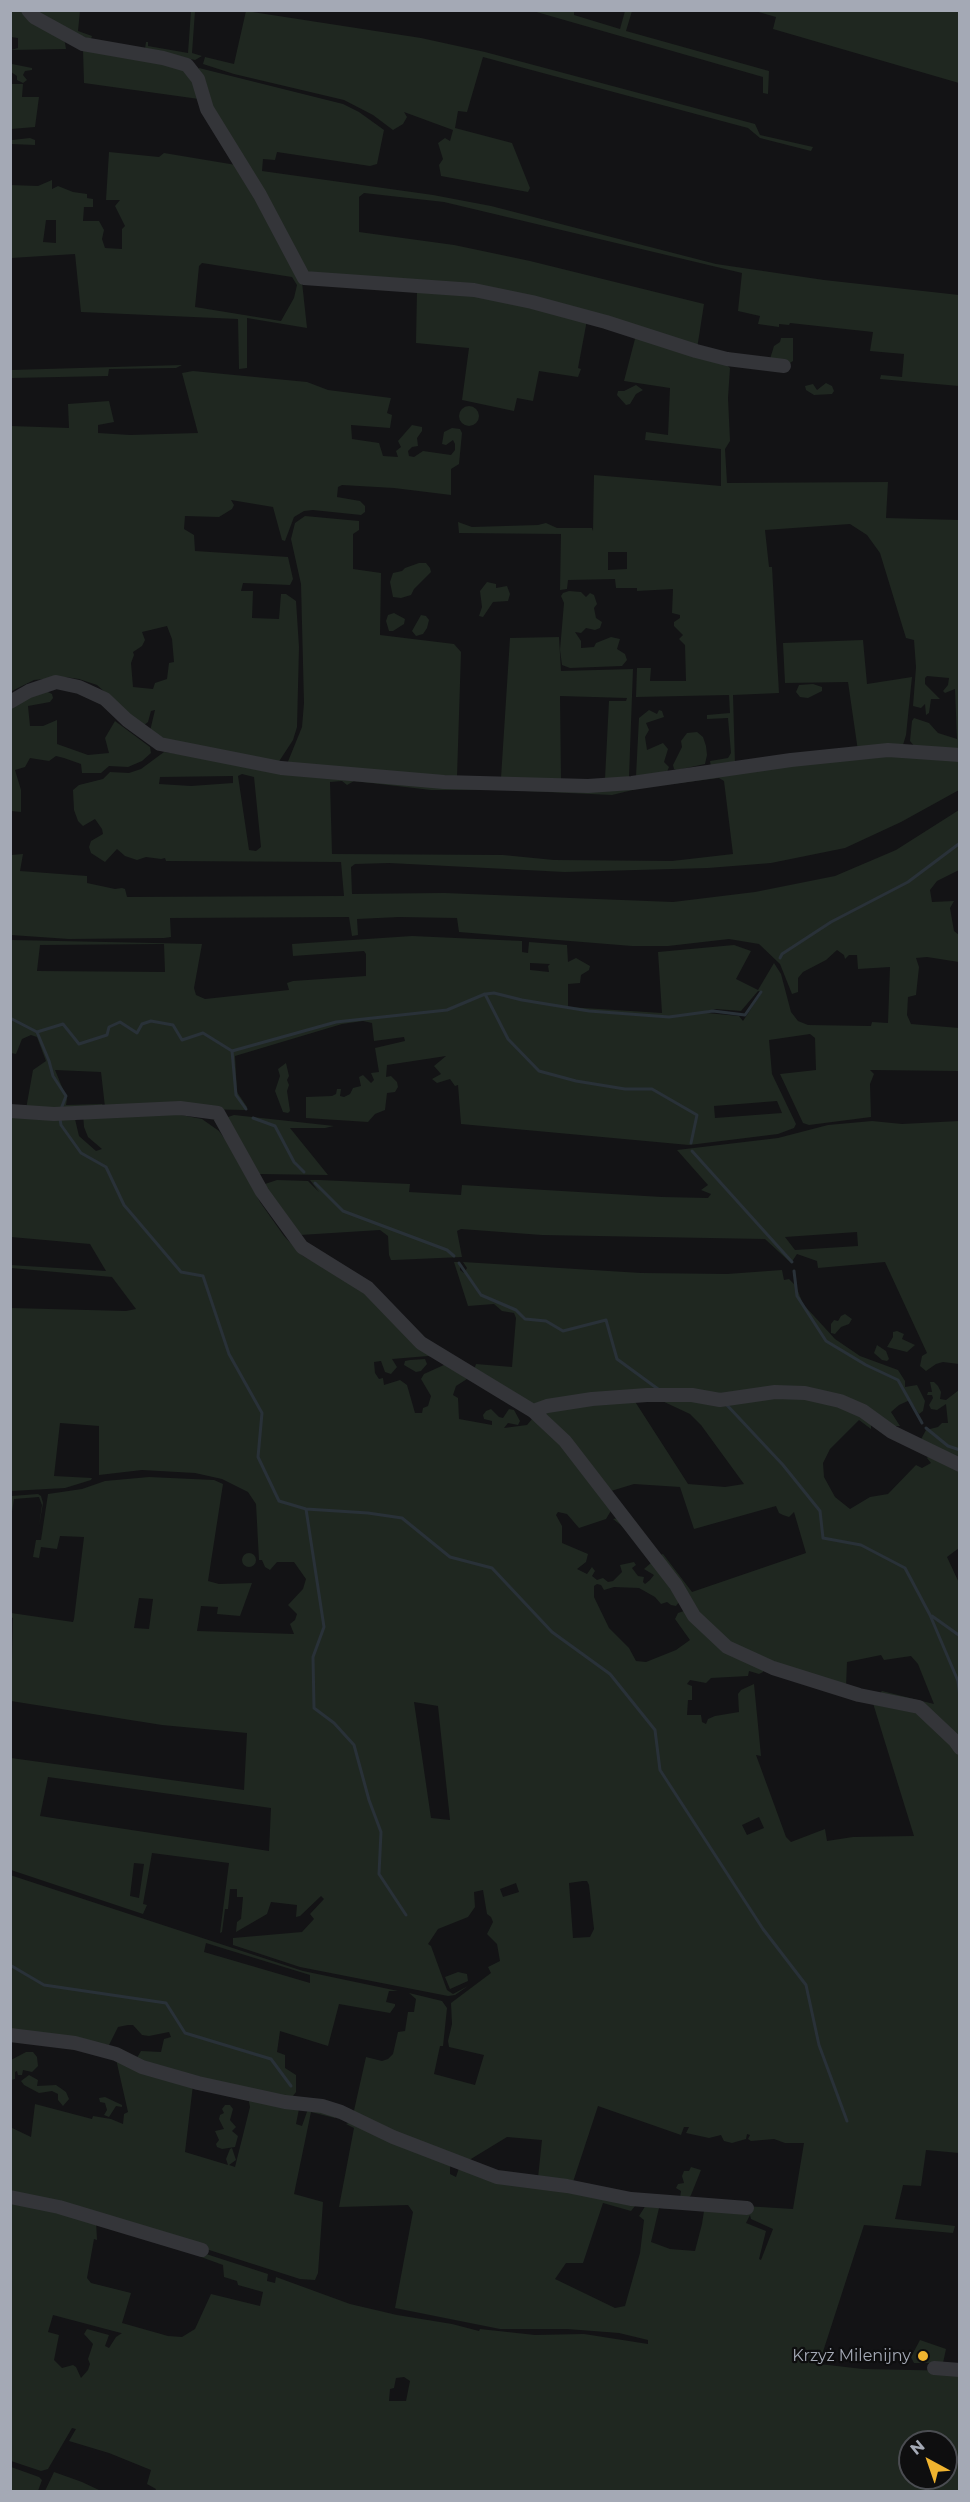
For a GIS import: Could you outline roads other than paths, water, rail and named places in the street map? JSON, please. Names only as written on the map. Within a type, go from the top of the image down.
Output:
[{"type":"street","points":[[28,10],[34,17],[83,44],[164,58],[187,65],[198,79],[207,109],[260,195],[304,278],[474,290],[532,302],[606,322],[728,359],[784,366]]},
{"type":"street","points":[[10,702],[28,691],[56,682],[79,687],[105,699],[127,720],[160,744],[281,768],[444,782],[595,786],[632,783],[791,760],[888,750],[960,755]]},
{"type":"street","points":[[10,1111],[54,1114],[180,1108],[218,1113],[262,1192],[302,1247],[368,1288],[421,1343],[533,1411],[565,1441],[676,1585],[694,1616],[727,1647],[773,1668],[859,1695],[919,1707],[960,1748]]},
{"type":"street","points":[[533,1411],[547,1406],[592,1399],[647,1395],[692,1395],[720,1400],[775,1392],[805,1393],[840,1401],[863,1411],[892,1432],[960,1465]]},
{"type":"street","points":[[10,2035],[75,2043],[116,2054],[142,2067],[198,2083],[285,2102],[322,2106],[341,2112],[393,2137],[497,2177],[567,2186],[631,2199],[747,2208]]},
{"type":"street","points":[[10,2197],[59,2207],[202,2250]]},
{"type":"street","points":[[934,2367],[960,2370]]},
{"type":"waterway","points":[[780,958],[782,954],[831,922],[908,882],[960,843]]},
{"type":"waterway","points":[[486,994],[494,993],[589,1011],[669,1017],[713,1011],[745,1015],[761,992]]},
{"type":"waterway","points":[[10,1018],[37,1032],[63,1024],[79,1044],[107,1035],[109,1027],[120,1022],[137,1033],[142,1024],[151,1021],[173,1025],[182,1040],[203,1033],[232,1051],[336,1022],[447,1010],[485,994],[508,1039],[539,1071],[576,1081],[625,1089],[652,1089],[697,1115],[691,1143]]},
{"type":"waterway","points":[[37,1032],[53,1076],[66,1096],[61,1109]]},
{"type":"waterway","points":[[232,1051],[236,1095],[246,1109]]},
{"type":"waterway","points":[[253,1118],[275,1126],[294,1162],[304,1172]]},
{"type":"waterway","points":[[60,1119],[61,1125],[81,1153],[106,1167],[124,1205],[181,1272],[203,1276],[229,1354],[262,1413],[258,1457],[279,1501],[306,1509],[368,1513],[402,1518],[450,1557],[492,1568],[552,1632],[610,1674],[655,1730],[660,1770],[763,1929],[806,1985],[819,2045],[847,2121]]},
{"type":"waterway","points":[[692,1151],[792,1262]]},
{"type":"waterway","points":[[315,1183],[343,1211],[447,1250],[454,1256]]},
{"type":"waterway","points":[[459,1263],[481,1295],[516,1310],[525,1319],[546,1321],[563,1331],[606,1320],[617,1359],[658,1389]]},
{"type":"waterway","points":[[794,1271],[797,1296],[826,1341],[866,1365],[898,1380],[922,1423]]},
{"type":"waterway","points":[[725,1403],[783,1465],[820,1511],[823,1538],[861,1545],[905,1568],[930,1615],[958,1681],[960,1697]]},
{"type":"waterway","points":[[926,1428],[948,1446],[960,1450]]},
{"type":"waterway","points":[[306,1509],[324,1627],[313,1657],[314,1708],[334,1723],[354,1745],[369,1800],[381,1832],[379,1874],[406,1915]]},
{"type":"waterway","points":[[932,1616],[960,1636]]},
{"type":"waterway","points":[[10,1965],[44,1985],[166,2003],[185,2033],[271,2059],[291,2086]]},
{"type":"place","name":"Krzyż Milenijny","points":[[923,2356]]}]
